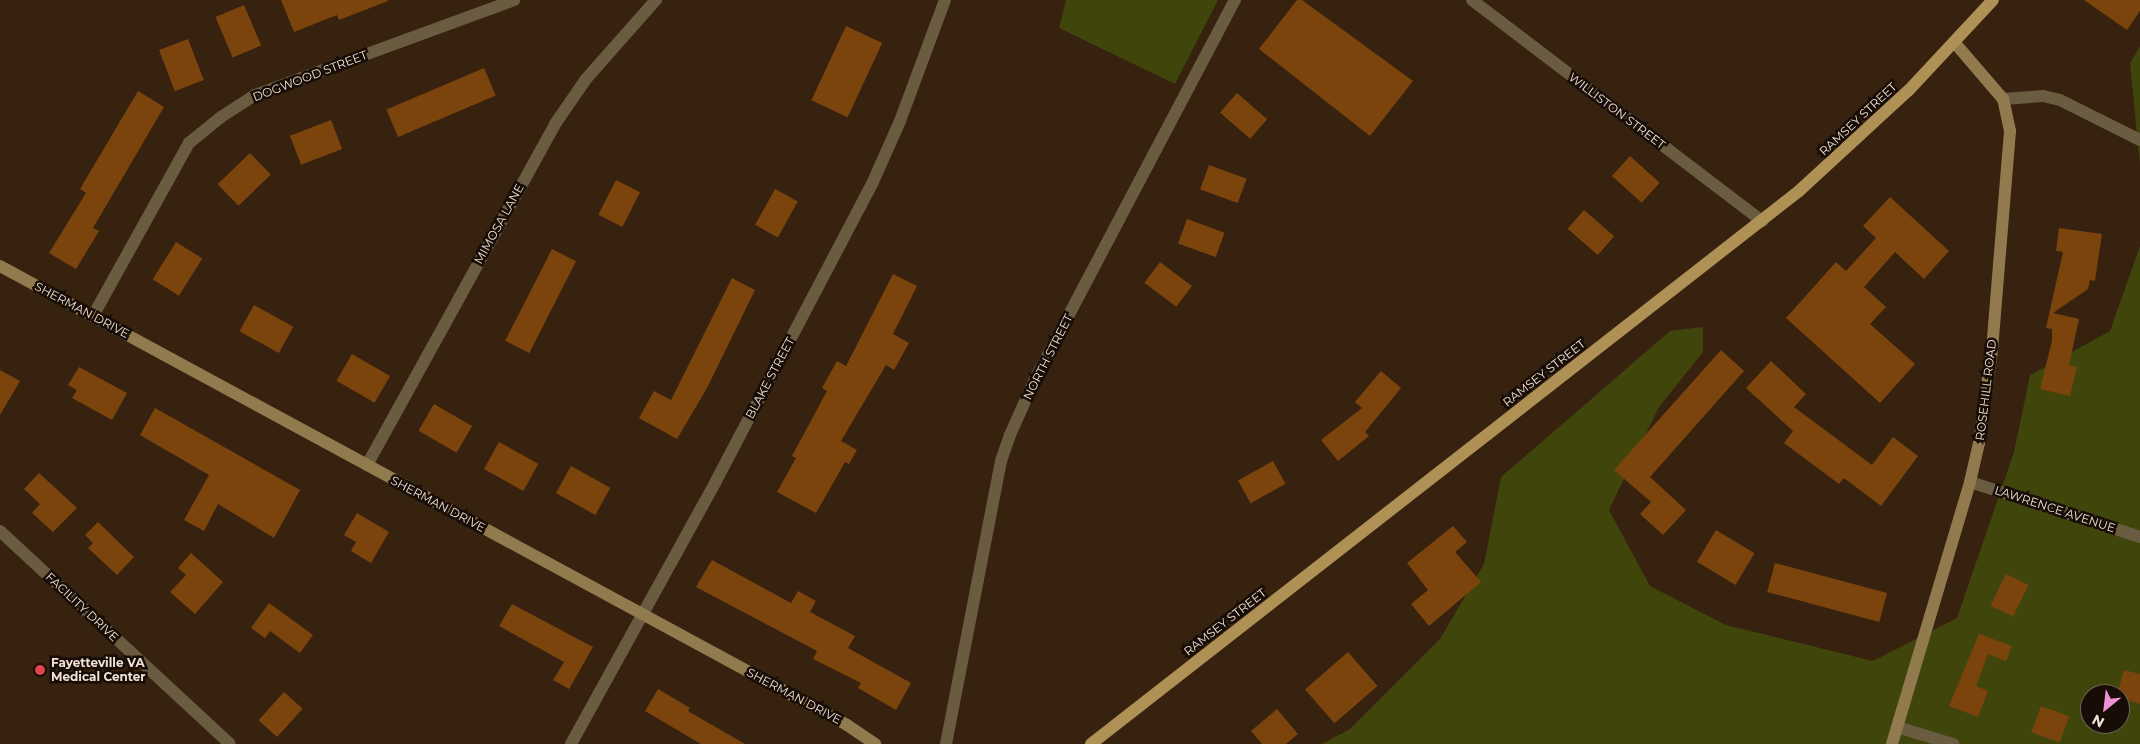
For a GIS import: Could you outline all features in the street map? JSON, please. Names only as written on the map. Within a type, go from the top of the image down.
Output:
[{"type":"main road","name":"RAMSEY STREET","points":[[1091,744],[1762,221],[1862,136],[1955,43],[1993,0]]},
{"type":"street","name":"DOGWOOD STREET","points":[[93,316],[189,143],[220,117],[255,95],[514,0]]},
{"type":"street","name":"MIMOSA LANE","points":[[367,465],[555,124],[586,79],[656,0]]},
{"type":"street","name":"BLAKE STREET","points":[[571,744],[872,184],[900,121],[944,0]]},
{"type":"street","name":"NORTH STREET","points":[[946,744],[1001,461],[1010,435],[1034,381],[1235,0]]},
{"type":"street","name":"WILLISTON STREET","points":[[1472,0],[1762,221]]},
{"type":"street","name":"ROSEHILL ROAD","points":[[1892,744],[1970,482],[1982,426],[1992,340],[2010,131],[2003,99],[1955,43]]},
{"type":"street","points":[[2003,99],[2043,96],[2060,100],[2140,140]]},
{"type":"street","name":"SHERMAN DRIVE","points":[[0,266],[847,725],[875,744]]},
{"type":"street","name":"LAWRENCE AVENUE","points":[[1970,482],[2140,537]]},
{"type":"street","name":"FACILITY DRIVE","points":[[0,531],[230,744]]},
{"type":"street","points":[[1897,727],[1953,744]]},
{"type":"green space","points":[[1066,0],[1218,0],[1175,84],[1059,28]]},
{"type":"green space","points":[[2140,46],[2140,165],[2130,63]]},
{"type":"green space","points":[[2140,246],[2140,744],[1322,744],[1350,729],[1440,639],[1484,564],[1501,477],[1670,331],[1703,327],[1703,352],[1659,407],[1609,510],[1650,586],[1726,625],[1873,661],[1957,618],[2014,452],[2030,375],[2110,331]]},
{"type":"building","points":[[281,0],[388,1],[339,20],[337,15],[294,32]]},
{"type":"building","points":[[1297,0],[1302,0],[1413,81],[1370,136],[1259,49]]},
{"type":"building","points":[[2084,0],[2140,0],[2140,11],[2127,30]]},
{"type":"building","points":[[244,5],[261,46],[233,58],[215,17]]},
{"type":"building","points":[[846,26],[882,43],[848,117],[811,100]]},
{"type":"building","points":[[188,39],[204,80],[175,91],[159,50]]},
{"type":"building","points":[[484,68],[496,96],[398,137],[386,109]]},
{"type":"building","points":[[138,91],[164,107],[93,228],[99,231],[76,269],[49,253],[86,193],[80,189]]},
{"type":"building","points":[[1237,93],[1267,119],[1250,139],[1220,113]]},
{"type":"building","points":[[331,120],[342,149],[301,165],[290,136]]},
{"type":"building","points":[[250,153],[271,175],[238,206],[218,184]]},
{"type":"building","points":[[1630,156],[1660,183],[1642,203],[1612,176]]},
{"type":"building","points":[[1209,165],[1247,179],[1238,203],[1200,189]]},
{"type":"building","points":[[616,180],[640,192],[622,227],[598,215]]},
{"type":"building","points":[[775,189],[798,202],[778,237],[755,225]]},
{"type":"building","points":[[1890,197],[1949,251],[1924,279],[1895,252],[1864,287],[1886,307],[1870,324],[1915,364],[1880,403],[1786,318],[1836,262],[1846,271],[1876,238],[1863,226]]},
{"type":"building","points":[[1584,210],[1614,236],[1598,255],[1568,229]]},
{"type":"building","points":[[1187,219],[1225,233],[1216,257],[1178,243]]},
{"type":"building","points":[[2059,228],[2102,234],[2095,281],[2090,280],[2088,289],[2053,313],[2079,319],[2069,365],[2077,367],[2070,396],[2040,389],[2052,341],[2052,329],[2046,328],[2063,252],[2056,251]]},
{"type":"building","points":[[176,242],[202,258],[179,296],[153,279]]},
{"type":"building","points":[[552,249],[576,261],[529,353],[505,341]]},
{"type":"building","points":[[1160,262],[1192,286],[1176,307],[1144,283]]},
{"type":"building","points":[[893,274],[917,286],[893,334],[909,343],[894,370],[886,365],[841,441],[857,450],[849,464],[845,462],[816,513],[777,492],[796,458],[792,456],[827,391],[822,388],[837,361],[846,366]]},
{"type":"building","points":[[732,278],[755,290],[707,388],[677,439],[639,418],[654,391],[671,400]]},
{"type":"building","points":[[254,305],[293,327],[279,353],[239,331]]},
{"type":"building","points":[[1721,350],[1744,371],[1650,477],[1686,510],[1663,535],[1640,514],[1651,502],[1614,470]]},
{"type":"building","points":[[352,354],[390,376],[375,403],[336,381]]},
{"type":"building","points":[[1771,361],[1806,394],[1794,407],[1872,465],[1893,437],[1918,456],[1881,506],[1844,478],[1839,484],[1784,443],[1793,431],[1746,388]]},
{"type":"building","points":[[79,367],[127,393],[112,420],[72,398],[77,390],[68,385]]},
{"type":"building","points":[[0,370],[20,381],[0,415]]},
{"type":"building","points":[[1381,371],[1401,388],[1365,432],[1369,436],[1338,461],[1321,440],[1362,408],[1355,402]]},
{"type":"building","points":[[434,404],[472,426],[457,453],[418,431]]},
{"type":"building","points":[[155,408],[300,490],[274,538],[218,504],[204,531],[184,520],[209,475],[140,435]]},
{"type":"building","points":[[499,442],[538,464],[523,491],[484,469]]},
{"type":"building","points":[[1273,461],[1286,484],[1251,503],[1238,480]]},
{"type":"building","points":[[571,466],[610,488],[595,515],[556,493]]},
{"type":"building","points":[[39,473],[77,508],[53,532],[32,513],[40,504],[24,489]]},
{"type":"building","points":[[357,513],[389,532],[371,563],[351,551],[356,542],[344,535]]},
{"type":"building","points":[[98,522],[134,557],[117,575],[88,548],[93,543],[85,535]]},
{"type":"building","points":[[1453,526],[1467,542],[1455,552],[1481,582],[1429,626],[1411,604],[1428,590],[1407,563]]},
{"type":"building","points":[[1716,530],[1755,553],[1736,585],[1697,562]]},
{"type":"building","points":[[191,553],[223,582],[195,614],[170,592],[186,575],[178,568]]},
{"type":"building","points":[[712,560],[791,603],[798,591],[816,601],[810,612],[855,636],[848,648],[911,683],[896,710],[858,688],[861,683],[813,659],[817,651],[696,587]]},
{"type":"building","points":[[1775,563],[1887,593],[1879,622],[1767,592]]},
{"type":"building","points":[[2006,574],[2028,585],[2013,616],[1991,605]]},
{"type":"building","points":[[269,603],[313,635],[300,653],[270,631],[265,638],[251,628]]},
{"type":"building","points":[[512,604],[593,647],[569,689],[553,680],[564,662],[499,626]]},
{"type":"building","points":[[1979,634],[2012,646],[2006,661],[1988,654],[1976,686],[1988,691],[1978,717],[1949,706]]},
{"type":"building","points":[[1348,652],[1378,686],[1335,723],[1305,689]]},
{"type":"building","points":[[2124,670],[2140,674],[2140,704],[2130,701],[2130,684],[2120,684]]},
{"type":"building","points":[[658,689],[690,708],[688,711],[745,744],[701,744],[645,711]]},
{"type":"building","points":[[284,692],[303,709],[277,737],[259,720]]},
{"type":"building","points":[[2041,706],[2069,716],[2060,743],[2031,732]]},
{"type":"building","points":[[1277,709],[1298,734],[1286,744],[1262,744],[1251,731]]},
{"type":"place","name":"Fayetteville VA Medical Center","points":[[40,670]]}]
